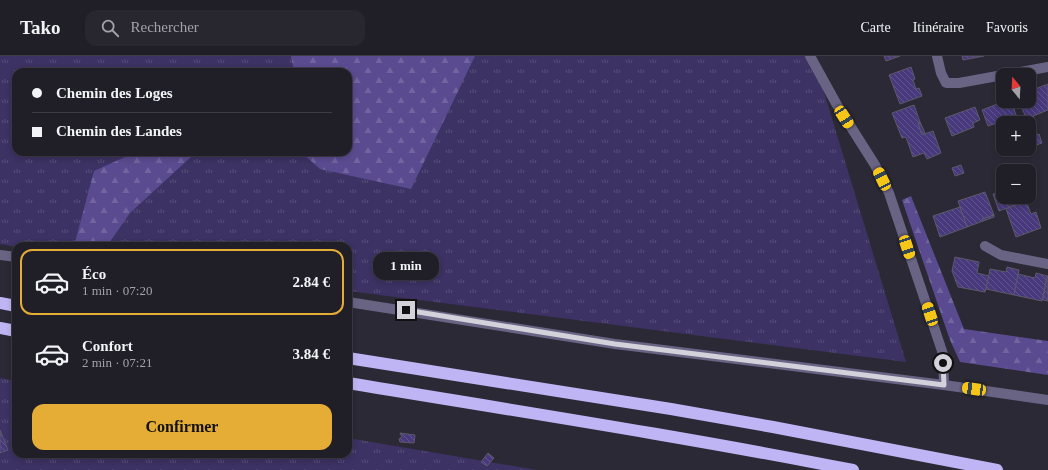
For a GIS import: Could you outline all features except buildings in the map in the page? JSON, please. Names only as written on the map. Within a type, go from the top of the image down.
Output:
[{"type":"highway","points":[[0,303],[12,305]]},
{"type":"highway","points":[[0,328],[12,330]]},
{"type":"highway","points":[[352,359],[671,409],[997,470]]},
{"type":"highway","points":[[352,384],[632,429],[853,470]]},
{"type":"street","points":[[810,56],[837,105],[875,165],[889,193],[943,354],[944,385]]},
{"type":"street","points":[[937,56],[941,73],[946,83],[959,83],[996,76]]},
{"type":"street","points":[[1036,69],[1048,67]]},
{"type":"street","points":[[985,246],[1001,255],[1048,264]]},
{"type":"street","points":[[0,254],[12,257]]},
{"type":"street","points":[[352,303],[615,344],[944,385],[1048,400]]},
{"type":"green space","points":[[0,56],[813,56],[906,362],[352,292],[352,242],[12,242],[12,246],[0,244]]},
{"type":"green space","points":[[291,56],[475,56],[411,189],[320,169],[305,156],[352,156],[352,68],[293,68]]},
{"type":"green space","points":[[127,156],[192,156],[130,213],[110,242],[75,242],[94,171]]},
{"type":"green space","points":[[911,196],[964,329],[1048,341],[1048,375],[960,362],[950,340],[902,200]]},
{"type":"green space","points":[[0,378],[12,380],[12,458],[352,458],[352,439],[537,470],[0,470]]},
{"type":"route","points":[[406,310],[615,344],[944,385],[943,363]]}]
